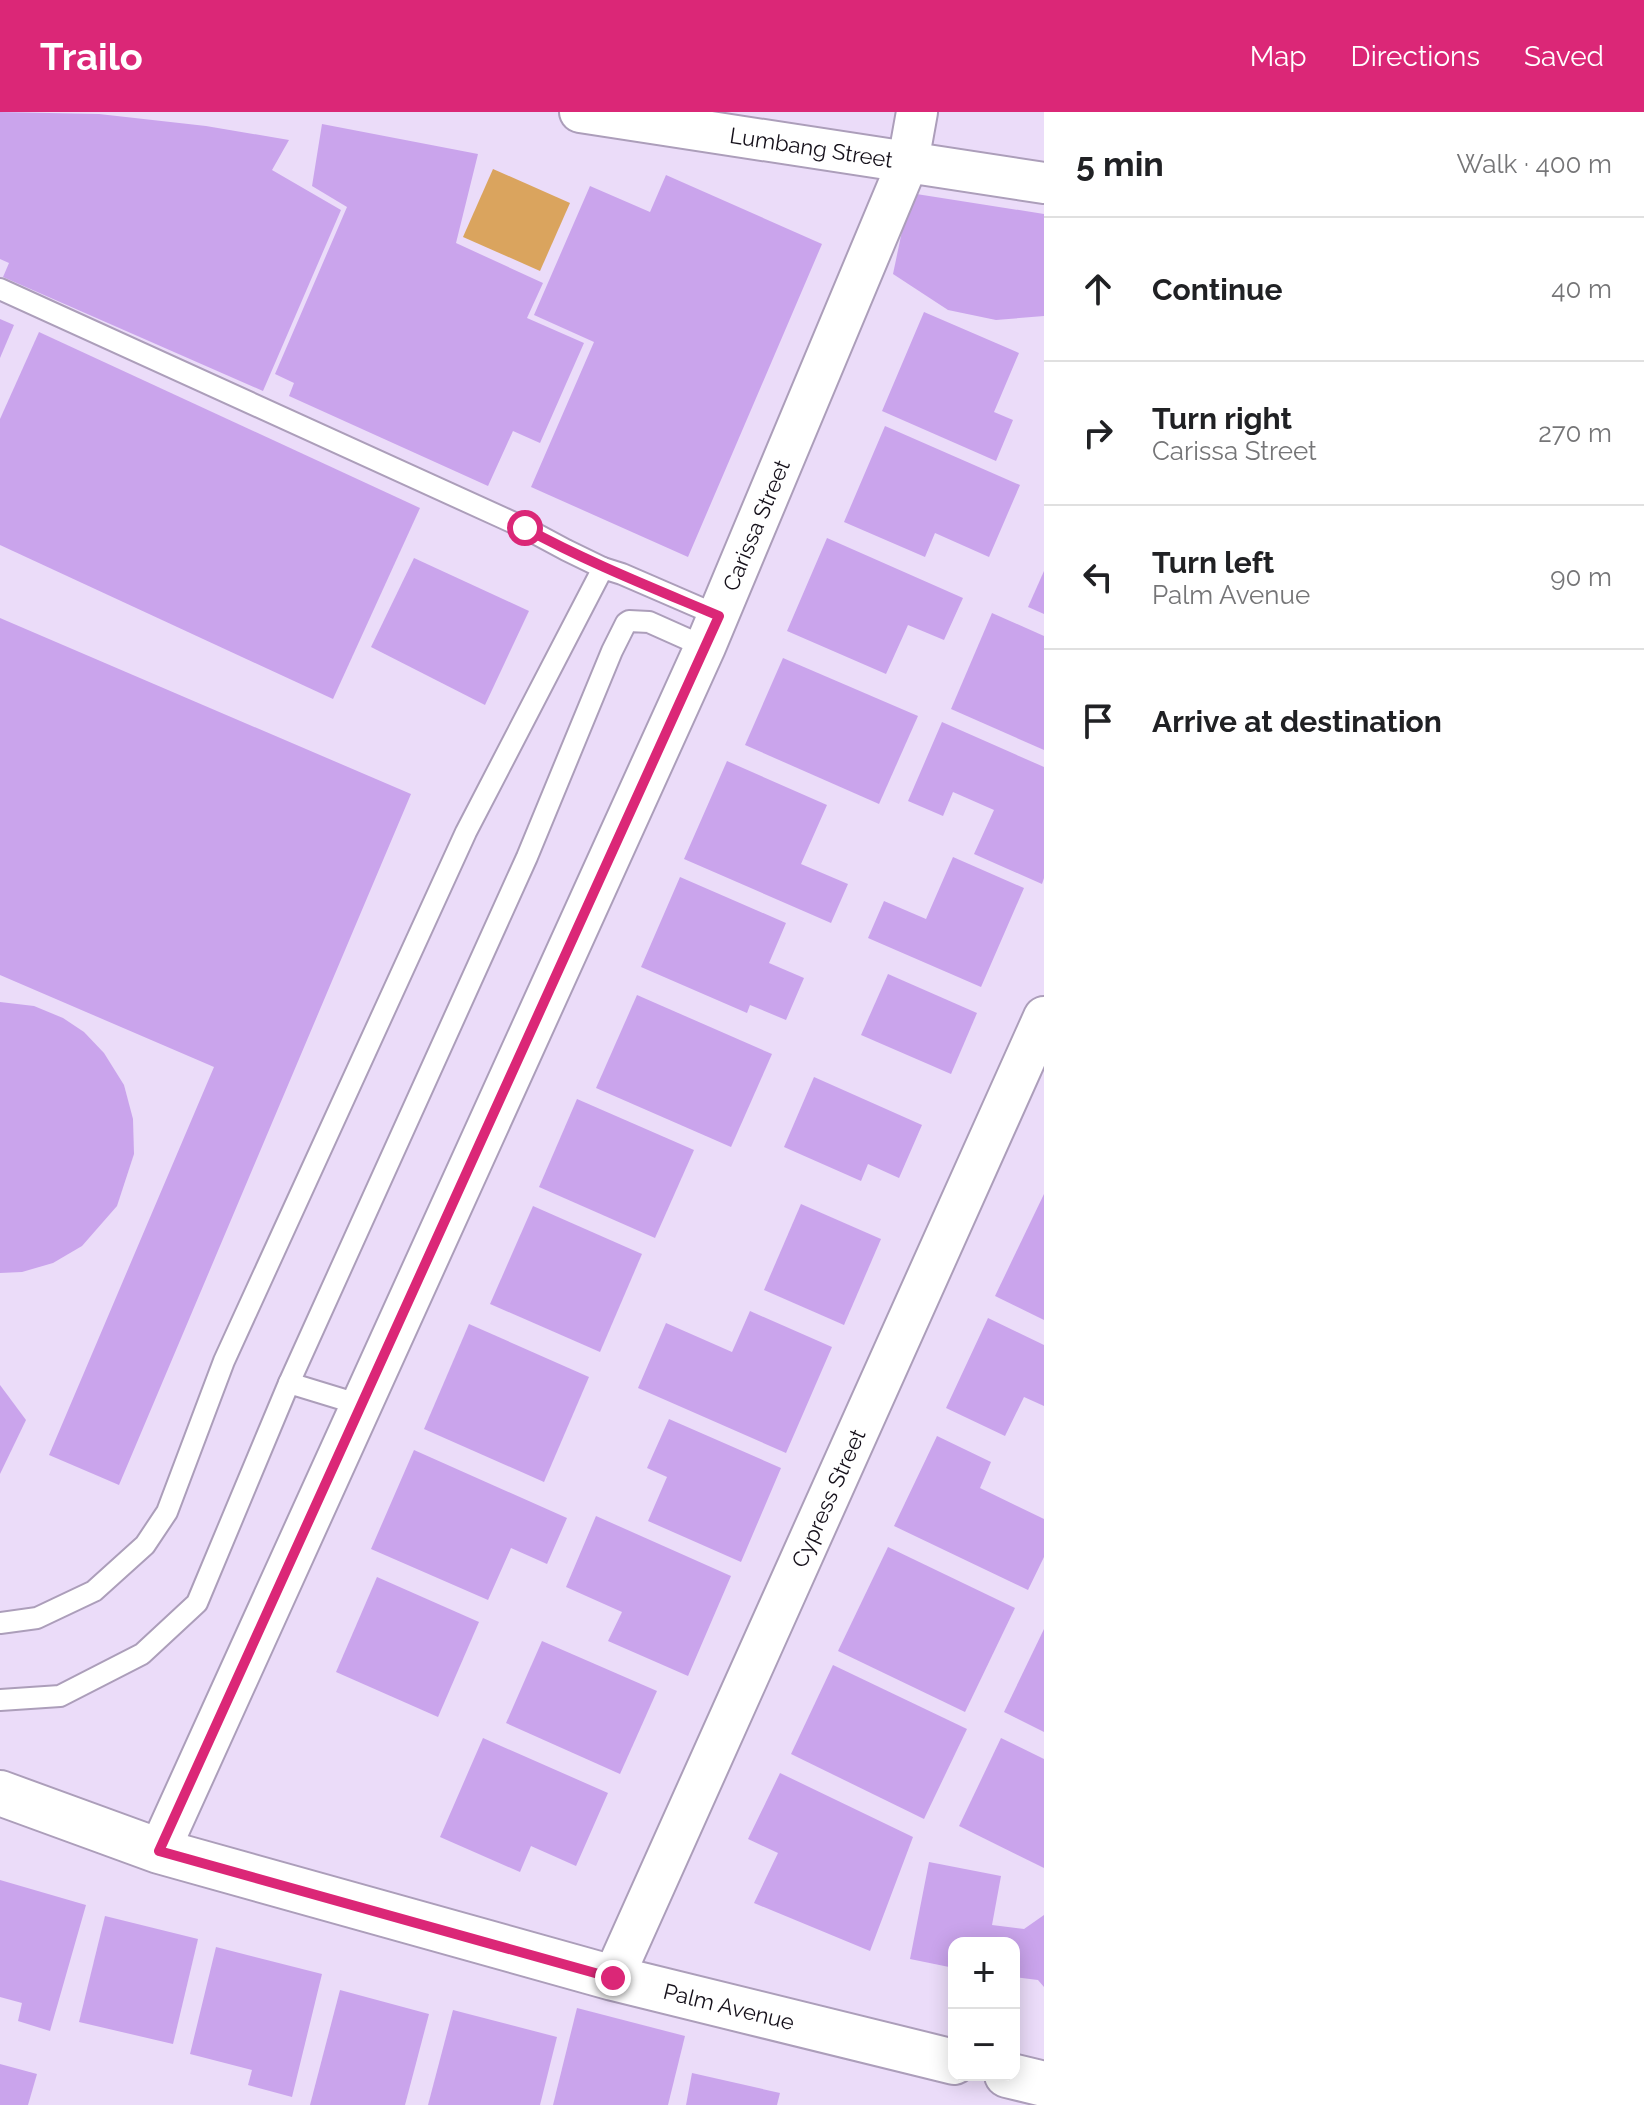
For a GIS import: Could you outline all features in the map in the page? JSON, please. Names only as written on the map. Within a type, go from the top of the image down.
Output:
[{"type":"street","name":"Lumbang Street","points":[[580,112],[1044,183]]},
{"type":"street","name":"Carissa Street","points":[[159,1851],[712,632],[908,162],[917,112]]},
{"type":"street","name":"Cypress Street","points":[[613,1978],[1044,1017]]},
{"type":"street","name":"Palm Avenue","points":[[0,1793],[159,1851],[613,1978],[948,2061]]},
{"type":"street","points":[[1020,2078],[1044,2084]]},
{"type":"lane","points":[[0,289],[511,521],[603,568],[622,574],[712,632]]},
{"type":"lane","points":[[0,1623],[37,1618],[94,1591],[145,1545],[167,1512],[224,1361],[460,847],[603,568]]},
{"type":"lane","points":[[0,1700],[60,1696],[142,1654],[197,1603],[289,1383],[527,857],[626,623],[632,620],[712,632]]},
{"type":"lane","points":[[289,1383],[361,1405]]},
{"type":"shaded area","points":[[493,169],[570,203],[540,271],[463,237]]},
{"type":"building","points":[[0,112],[99,114],[206,126],[289,140],[272,170],[341,210],[263,391],[3,277],[9,263],[0,259]]},
{"type":"building","points":[[322,124],[478,154],[456,243],[543,283],[527,318],[584,343],[540,443],[513,431],[488,486],[289,396],[294,383],[275,374],[347,207],[312,186]]},
{"type":"building","points":[[666,175],[822,244],[688,557],[531,487],[594,342],[534,315],[590,186],[650,212]]},
{"type":"building","points":[[910,193],[1044,214],[1044,316],[996,320],[948,310],[893,274]]},
{"type":"building","points":[[924,312],[1019,353],[994,412],[1013,420],[996,461],[882,411]]},
{"type":"building","points":[[0,319],[14,325],[0,358]]},
{"type":"building","points":[[39,332],[420,508],[333,699],[0,545],[0,419]]},
{"type":"building","points":[[885,426],[1020,485],[989,557],[935,533],[925,557],[844,522]]},
{"type":"building","points":[[827,538],[963,598],[944,640],[908,625],[886,674],[787,631]]},
{"type":"building","points":[[414,558],[529,611],[485,705],[371,647]]},
{"type":"building","points":[[1044,571],[1044,614],[1028,607]]},
{"type":"building","points":[[992,613],[1044,636],[1044,750],[951,709]]},
{"type":"building","points":[[0,618],[411,794],[119,1485],[49,1455],[214,1067],[0,975]]},
{"type":"building","points":[[783,658],[918,716],[879,804],[745,745]]},
{"type":"building","points":[[942,722],[1044,767],[1042,884],[974,854],[994,810],[953,792],[943,816],[908,801]]},
{"type":"building","points":[[727,761],[827,805],[801,864],[848,884],[831,923],[684,859]]},
{"type":"building","points":[[953,857],[1024,888],[981,987],[868,938],[884,901],[926,919]]},
{"type":"building","points":[[680,877],[786,923],[769,963],[804,978],[786,1020],[750,1005],[747,1013],[641,967]]},
{"type":"building","points":[[888,974],[977,1013],[951,1074],[861,1035]]},
{"type":"building","points":[[637,995],[772,1054],[731,1147],[596,1088]]},
{"type":"building","points":[[0,1002],[34,1006],[63,1018],[84,1032],[104,1053],[124,1085],[133,1119],[134,1154],[117,1206],[82,1246],[53,1263],[22,1272],[0,1273]]},
{"type":"building","points":[[814,1077],[922,1125],[899,1178],[868,1164],[861,1181],[784,1147]]},
{"type":"building","points":[[577,1099],[694,1150],[655,1238],[539,1187]]},
{"type":"building","points":[[1044,1194],[1044,1320],[995,1296]]},
{"type":"building","points":[[801,1204],[881,1239],[844,1325],[764,1290]]},
{"type":"building","points":[[533,1206],[642,1254],[600,1352],[490,1304]]},
{"type":"building","points":[[750,1311],[832,1347],[786,1453],[638,1388],[666,1323],[732,1352]]},
{"type":"building","points":[[988,1318],[1044,1345],[1044,1406],[1024,1397],[1005,1436],[946,1408]]},
{"type":"building","points":[[469,1324],[589,1377],[544,1482],[424,1429]]},
{"type":"building","points":[[0,1385],[26,1420],[0,1474]]},
{"type":"building","points":[[669,1419],[781,1468],[741,1562],[648,1521],[667,1477],[647,1468]]},
{"type":"building","points":[[937,1436],[991,1462],[980,1488],[1044,1519],[1044,1557],[1028,1590],[894,1526]]},
{"type":"building","points":[[414,1450],[567,1518],[547,1564],[511,1548],[488,1600],[371,1549]]},
{"type":"building","points":[[596,1516],[731,1576],[688,1676],[608,1641],[622,1612],[566,1587]]},
{"type":"building","points":[[888,1547],[1015,1608],[965,1712],[838,1651]]},
{"type":"building","points":[[377,1577],[479,1622],[438,1717],[336,1672]]},
{"type":"building","points":[[1044,1629],[1044,1732],[1004,1712]]},
{"type":"building","points":[[542,1641],[657,1691],[620,1774],[506,1723]]},
{"type":"building","points":[[833,1665],[967,1729],[924,1819],[791,1754]]},
{"type":"building","points":[[483,1738],[608,1793],[576,1866],[531,1846],[520,1872],[440,1837]]},
{"type":"building","points":[[1001,1738],[1044,1759],[1044,1868],[959,1826]]},
{"type":"building","points":[[780,1773],[913,1837],[870,1951],[754,1903],[778,1853],[748,1839]]},
{"type":"building","points":[[929,1862],[1001,1876],[992,1925],[1024,1929],[1044,1915],[1044,1987],[1038,1980],[1020,1978],[1020,1937],[948,1937],[948,1967],[910,1959]]},
{"type":"building","points":[[0,1880],[86,1905],[50,2031],[18,2021],[22,2003],[0,1997]]},
{"type":"building","points":[[105,1916],[198,1939],[173,2044],[79,2022]]},
{"type":"building","points":[[216,1947],[322,1974],[292,2097],[248,2085],[252,2070],[190,2054]]},
{"type":"building","points":[[340,1990],[429,2014],[405,2105],[310,2105]]},
{"type":"building","points":[[577,2008],[685,2036],[668,2105],[553,2105]]},
{"type":"building","points":[[453,2010],[557,2037],[540,2105],[428,2105]]},
{"type":"building","points":[[0,2064],[37,2074],[28,2105],[0,2105]]},
{"type":"building","points":[[692,2073],[780,2093],[777,2105],[686,2105]]},
{"type":"route","points":[[525,528],[603,568],[719,616],[159,1851],[613,1978]]}]
